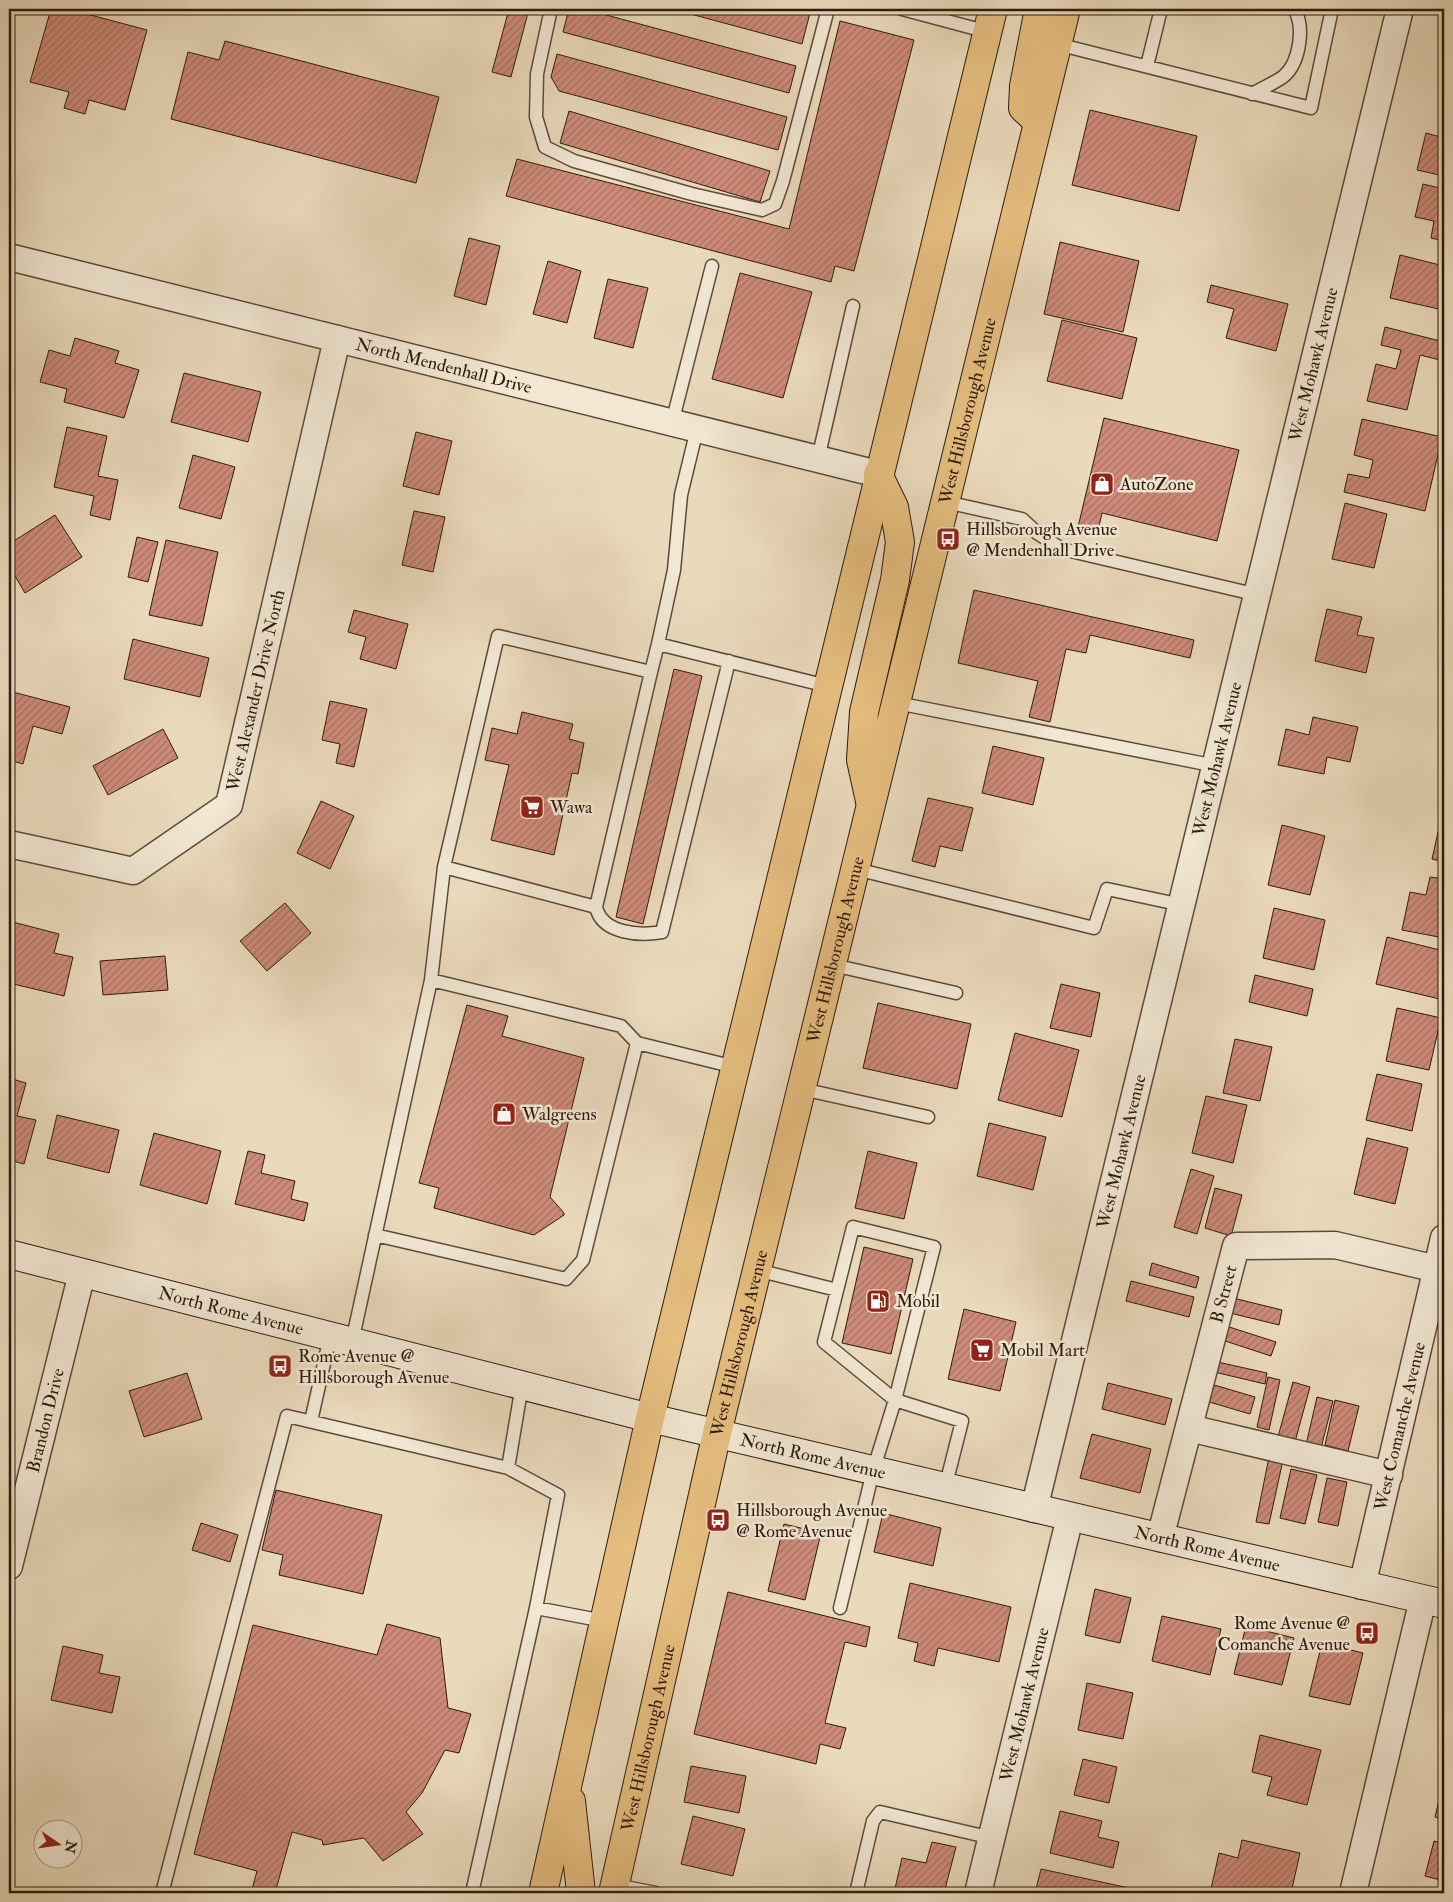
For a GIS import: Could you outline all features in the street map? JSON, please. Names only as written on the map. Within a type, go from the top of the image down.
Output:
[{"type":"main road","points":[[1038,122],[1023,108],[1024,86],[1039,9]]},
{"type":"main road","name":"West Hillsborough Avenue","points":[[614,1889],[717,1433],[1066,9]]},
{"type":"main road","points":[[543,1893],[650,1418],[878,474],[991,20]]},
{"type":"main road","points":[[871,807],[862,760],[864,712],[895,580],[900,542],[894,507],[878,474]]},
{"type":"main road","points":[[568,1780],[581,1893]]},
{"type":"street","name":"West Mohawk Avenue","points":[[1034,1509],[1400,9]]},
{"type":"street","name":"North Mendenhall Drive","points":[[9,257],[878,474]]},
{"type":"street","name":"West Alexander Drive North","points":[[9,844],[133,871],[229,804],[337,339]]},
{"type":"street","name":"West Comanche Avenue","points":[[1362,1586],[1444,1238]]},
{"type":"street","name":"B Street","points":[[1160,1538],[1236,1246],[1335,1245],[1437,1269]]},
{"type":"street","name":"North Rome Avenue","points":[[9,1254],[650,1418],[1433,1602]]},
{"type":"street","name":"Brandon Drive","points":[[9,1566],[82,1273]]},
{"type":"street","points":[[1189,1428],[1388,1475]]},
{"type":"street","name":"West Mohawk Avenue","points":[[978,1893],[1070,1518]]},
{"type":"street","points":[[1353,1893],[1433,1602]]},
{"type":"lane","points":[[551,9],[536,74],[536,117],[545,147],[574,161],[692,194],[762,210],[775,204],[783,181],[828,9]]},
{"type":"lane","points":[[902,9],[991,20]]},
{"type":"lane","points":[[1146,66],[1161,9]]},
{"type":"lane","points":[[1252,94],[1284,76],[1293,64],[1301,35],[1298,14],[1294,9]]},
{"type":"lane","points":[[1057,44],[1311,108],[1332,9]]},
{"type":"lane","points":[[672,422],[712,266]]},
{"type":"lane","points":[[818,459],[853,306]]},
{"type":"lane","points":[[697,429],[681,495],[674,570],[596,907],[598,917],[608,926],[646,935],[662,932],[729,661]]},
{"type":"lane","points":[[946,502],[1022,519],[1037,533],[1062,550],[1258,595]]},
{"type":"lane","points":[[311,1420],[341,1339],[375,1235],[432,980],[444,867],[498,636],[651,672]]},
{"type":"lane","points":[[658,644],[827,686]]},
{"type":"lane","points":[[897,703],[1216,766]]},
{"type":"lane","points":[[444,867],[596,907]]},
{"type":"lane","points":[[856,869],[1094,928],[1107,889],[1182,905]]},
{"type":"lane","points":[[833,964],[956,993]]},
{"type":"lane","points":[[432,980],[621,1026],[637,1043],[736,1067]]},
{"type":"lane","points":[[375,1235],[566,1279],[583,1260],[598,1210],[637,1043]]},
{"type":"lane","points":[[802,1088],[928,1117]]},
{"type":"lane","points":[[840,1608],[873,1471],[895,1400],[934,1247],[854,1228],[824,1342],[895,1400],[962,1421],[946,1488]]},
{"type":"lane","points":[[757,1270],[837,1290]]},
{"type":"lane","points":[[508,1468],[522,1385]]},
{"type":"lane","points":[[162,1893],[287,1416],[311,1420],[448,1456],[508,1468],[558,1495],[536,1608],[472,1893]]},
{"type":"lane","points":[[536,1608],[604,1622]]},
{"type":"lane","points":[[856,1893],[873,1821],[880,1812],[992,1838]]},
{"type":"lane","points":[[614,1889],[656,1893]]},
{"type":"building","points":[[51,9],[68,9],[147,30],[125,110],[89,100],[85,114],[64,108],[69,92],[30,82]]},
{"type":"building","points":[[509,9],[529,9],[511,77],[492,72]]},
{"type":"building","points":[[569,9],[584,9],[796,66],[789,93],[563,32]]},
{"type":"building","points":[[672,9],[811,9],[802,44]]},
{"type":"building","points":[[840,21],[914,40],[854,271],[835,266],[831,282],[506,196],[517,159],[789,229]]},
{"type":"building","points":[[225,41],[439,97],[416,183],[171,119],[188,52],[219,60]]},
{"type":"building","points":[[557,54],[787,117],[778,150],[559,91],[551,77]]},
{"type":"building","points":[[1090,110],[1197,136],[1179,211],[1072,185]]},
{"type":"building","points":[[569,111],[770,171],[760,202],[560,143]]},
{"type":"building","points":[[1426,133],[1444,138],[1444,176],[1417,170]]},
{"type":"building","points":[[1423,184],[1444,189],[1444,241],[1431,238],[1434,221],[1415,217]]},
{"type":"building","points":[[469,238],[500,246],[486,305],[454,296]]},
{"type":"building","points":[[1060,242],[1139,261],[1123,332],[1044,314]]},
{"type":"building","points":[[1400,255],[1444,266],[1443,310],[1390,298]]},
{"type":"building","points":[[548,261],[581,271],[567,323],[533,314]]},
{"type":"building","points":[[740,273],[812,292],[783,398],[712,379]]},
{"type":"building","points":[[608,279],[648,288],[633,348],[594,338]]},
{"type":"building","points":[[1211,285],[1288,304],[1276,351],[1226,338],[1234,309],[1207,302]]},
{"type":"building","points":[[1062,320],[1137,338],[1122,399],[1047,381]]},
{"type":"building","points":[[1385,327],[1444,342],[1440,360],[1420,355],[1407,410],[1367,401],[1376,364],[1396,369],[1401,350],[1381,345]]},
{"type":"building","points":[[75,338],[119,351],[115,363],[139,370],[124,418],[64,402],[67,389],[40,382],[49,350],[70,356]]},
{"type":"building","points":[[184,373],[261,392],[248,442],[171,422]]},
{"type":"building","points":[[1104,418],[1239,450],[1217,541],[1102,513],[1098,531],[1078,527]]},
{"type":"building","points":[[1362,419],[1442,437],[1425,511],[1344,492],[1348,474],[1369,478],[1373,460],[1354,455]]},
{"type":"building","points":[[67,427],[107,436],[98,476],[118,480],[110,520],[90,515],[94,496],[54,487]]},
{"type":"building","points":[[416,432],[452,441],[439,495],[403,486]]},
{"type":"building","points":[[193,455],[235,467],[221,519],[179,508]]},
{"type":"building","points":[[1345,503],[1387,514],[1374,568],[1332,559]]},
{"type":"building","points":[[414,511],[445,517],[433,572],[402,565]]},
{"type":"building","points":[[55,515],[82,557],[25,593],[9,566],[9,544]]},
{"type":"building","points":[[137,537],[158,542],[148,582],[128,577]]},
{"type":"building","points":[[166,540],[218,552],[202,626],[149,615]]},
{"type":"building","points":[[974,590],[1194,640],[1190,658],[1090,635],[1086,653],[1066,649],[1050,722],[1029,717],[1038,681],[958,663]]},
{"type":"building","points":[[1327,609],[1362,617],[1357,635],[1374,638],[1366,673],[1315,661]]},
{"type":"building","points":[[354,610],[408,624],[396,669],[360,659],[366,637],[348,632]]},
{"type":"building","points":[[133,639],[209,658],[200,697],[124,679]]},
{"type":"building","name":"Wawa","points":[[674,669],[702,676],[643,924],[616,917]]},
{"type":"building","points":[[9,691],[70,707],[62,734],[33,726],[23,764],[9,760]]},
{"type":"building","points":[[330,701],[367,709],[354,767],[336,763],[340,744],[322,740]]},
{"type":"building","points":[[1444,711],[1444,727],[1441,726]]},
{"type":"building","name":"Wawa","points":[[522,712],[573,724],[569,739],[584,743],[578,774],[572,773],[554,855],[491,840],[509,765],[485,760],[492,728],[517,734]]},
{"type":"building","points":[[1313,717],[1358,727],[1350,762],[1327,757],[1324,774],[1278,765],[1286,729],[1309,735]]},
{"type":"building","points":[[163,729],[178,758],[108,795],[93,766]]},
{"type":"building","points":[[993,746],[1044,758],[1033,805],[982,793]]},
{"type":"building","points":[[1444,767],[1444,793],[1439,792]]},
{"type":"building","points":[[928,798],[973,808],[962,851],[940,846],[935,867],[912,861]]},
{"type":"building","points":[[321,801],[354,816],[330,869],[297,853]]},
{"type":"building","points":[[1444,811],[1444,862],[1432,859]]},
{"type":"building","points":[[1282,825],[1325,836],[1310,895],[1268,885]]},
{"type":"building","points":[[1430,877],[1444,879],[1444,938],[1402,930],[1410,892],[1426,895]]},
{"type":"building","points":[[285,903],[311,933],[267,971],[240,941]]},
{"type":"building","points":[[1274,908],[1325,920],[1314,970],[1263,958]]},
{"type":"building","points":[[9,921],[59,934],[54,953],[73,957],[64,996],[9,983]]},
{"type":"building","points":[[1387,937],[1444,951],[1444,1000],[1376,984]]},
{"type":"building","points":[[165,956],[168,990],[103,995],[100,961]]},
{"type":"building","points":[[1255,975],[1313,989],[1307,1016],[1249,1002]]},
{"type":"building","points":[[1061,984],[1100,993],[1091,1037],[1050,1028]]},
{"type":"building","points":[[878,1003],[971,1024],[957,1089],[863,1068]]},
{"type":"building","name":"Walgreens","points":[[467,1005],[508,1016],[502,1036],[584,1058],[550,1197],[564,1215],[534,1235],[434,1208],[439,1188],[419,1183]]},
{"type":"building","points":[[1397,1008],[1441,1018],[1429,1070],[1386,1061]]},
{"type":"building","points":[[1015,1033],[1079,1050],[1062,1117],[998,1100]]},
{"type":"building","points":[[1235,1039],[1272,1047],[1260,1101],[1223,1093]]},
{"type":"building","points":[[1377,1074],[1422,1084],[1412,1131],[1366,1120]]},
{"type":"building","points":[[9,1078],[26,1083],[17,1116],[36,1120],[24,1164],[9,1160]]},
{"type":"building","points":[[1206,1096],[1247,1105],[1233,1163],[1192,1153]]},
{"type":"building","points":[[57,1115],[119,1130],[109,1173],[47,1158]]},
{"type":"building","points":[[989,1123],[1046,1137],[1033,1190],[977,1176]]},
{"type":"building","points":[[154,1133],[221,1151],[207,1204],[140,1185]]},
{"type":"building","points":[[1367,1138],[1408,1148],[1395,1204],[1354,1194]]},
{"type":"building","points":[[248,1151],[265,1155],[261,1173],[295,1181],[291,1199],[308,1203],[304,1221],[235,1204]]},
{"type":"building","points":[[868,1151],[917,1163],[904,1219],[855,1208]]},
{"type":"building","points":[[1191,1169],[1214,1176],[1197,1234],[1174,1227]]},
{"type":"building","points":[[1215,1188],[1242,1195],[1231,1236],[1205,1228]]},
{"type":"building","name":"Mobil","points":[[864,1247],[913,1259],[891,1354],[842,1343]]},
{"type":"building","points":[[1152,1263],[1199,1277],[1196,1288],[1149,1275]]},
{"type":"building","points":[[1131,1281],[1194,1297],[1189,1317],[1126,1301]]},
{"type":"building","points":[[1233,1298],[1282,1310],[1279,1325],[1230,1313]]},
{"type":"building","name":"Mobil Mart","points":[[964,1309],[1016,1322],[1000,1391],[948,1379]]},
{"type":"building","points":[[1223,1325],[1276,1342],[1271,1356],[1219,1339]]},
{"type":"building","points":[[1213,1361],[1267,1373],[1265,1384],[1210,1371]]},
{"type":"building","points":[[187,1373],[202,1419],[144,1437],[129,1391]]},
{"type":"building","points":[[1268,1377],[1280,1380],[1269,1430],[1257,1427]]},
{"type":"building","points":[[1204,1382],[1255,1397],[1250,1414],[1199,1399]]},
{"type":"building","points":[[1293,1382],[1310,1387],[1293,1449],[1276,1444]]},
{"type":"building","points":[[1108,1383],[1172,1399],[1165,1425],[1102,1409]]},
{"type":"building","points":[[1317,1397],[1333,1401],[1321,1448],[1306,1445]]},
{"type":"building","points":[[1335,1400],[1359,1406],[1348,1451],[1325,1445]]},
{"type":"building","points":[[1092,1434],[1151,1449],[1140,1493],[1080,1478]]},
{"type":"building","points":[[1269,1457],[1283,1460],[1269,1524],[1256,1522]]},
{"type":"building","points":[[1291,1469],[1317,1475],[1305,1524],[1280,1518]]},
{"type":"building","points":[[1327,1478],[1347,1482],[1338,1526],[1318,1522]]},
{"type":"building","points":[[276,1490],[382,1515],[363,1594],[279,1575],[283,1555],[262,1550]]},
{"type":"building","points":[[883,1513],[941,1528],[933,1566],[874,1552]]},
{"type":"building","points":[[201,1523],[238,1535],[230,1562],[192,1550]]},
{"type":"building","points":[[784,1524],[821,1533],[805,1600],[768,1591]]},
{"type":"building","points":[[910,1583],[1011,1607],[999,1662],[938,1648],[934,1666],[914,1661],[918,1643],[898,1638]]},
{"type":"building","points":[[1095,1589],[1131,1598],[1120,1643],[1085,1635]]},
{"type":"building","points":[[728,1592],[870,1627],[866,1647],[845,1642],[825,1723],[846,1728],[840,1749],[820,1744],[816,1764],[694,1734]]},
{"type":"building","points":[[1162,1616],[1221,1629],[1210,1675],[1152,1661]]},
{"type":"building","points":[[387,1624],[440,1638],[448,1708],[471,1714],[459,1753],[445,1750],[422,1793],[406,1812],[423,1834],[383,1861],[364,1838],[323,1845],[322,1840],[292,1832],[275,1893],[251,1893],[257,1871],[194,1854],[253,1625],[377,1655]]},
{"type":"building","points":[[1246,1626],[1294,1638],[1282,1685],[1234,1674]]},
{"type":"building","points":[[1322,1643],[1363,1653],[1350,1705],[1309,1696]]},
{"type":"building","points":[[63,1646],[103,1655],[99,1673],[120,1677],[112,1713],[51,1700]]},
{"type":"building","points":[[1087,1683],[1133,1693],[1123,1739],[1078,1730]]},
{"type":"building","points":[[1260,1735],[1321,1750],[1307,1805],[1267,1795],[1272,1777],[1252,1772]]},
{"type":"building","points":[[1083,1759],[1117,1767],[1109,1803],[1074,1795]]},
{"type":"building","points":[[691,1766],[746,1776],[739,1813],[684,1802]]},
{"type":"building","points":[[1444,1779],[1444,1820],[1435,1817]]},
{"type":"building","points":[[1060,1811],[1102,1821],[1098,1837],[1119,1842],[1113,1868],[1050,1853]]},
{"type":"building","points":[[693,1816],[745,1829],[733,1876],[681,1864]]},
{"type":"building","points":[[1242,1840],[1300,1853],[1291,1893],[1228,1893],[1211,1889],[1219,1853],[1238,1858]]},
{"type":"building","points":[[1434,1841],[1444,1844],[1444,1881],[1425,1876]]},
{"type":"building","points":[[932,1842],[956,1847],[944,1893],[894,1893],[902,1858],[926,1863]]},
{"type":"building","points":[[1041,1869],[1134,1889],[1133,1893],[1035,1893]]},
{"type":"place","name":"AutoZone","points":[[1102,484]]},
{"type":"place","name":"Hillsborough Avenue @ Mendenhall Drive","points":[[948,539]]},
{"type":"place","name":"Wawa","points":[[532,807]]},
{"type":"place","name":"Walgreens","points":[[504,1114]]},
{"type":"place","name":"Mobil","points":[[878,1301]]},
{"type":"place","name":"Mobil Mart","points":[[982,1350]]},
{"type":"place","name":"Rome Avenue @ Hillsborough Avenue","points":[[280,1366]]},
{"type":"place","name":"Hillsborough Avenue @ Rome Avenue","points":[[718,1520]]},
{"type":"place","name":"Rome Avenue @ Comanche Avenue","points":[[1367,1633]]}]
